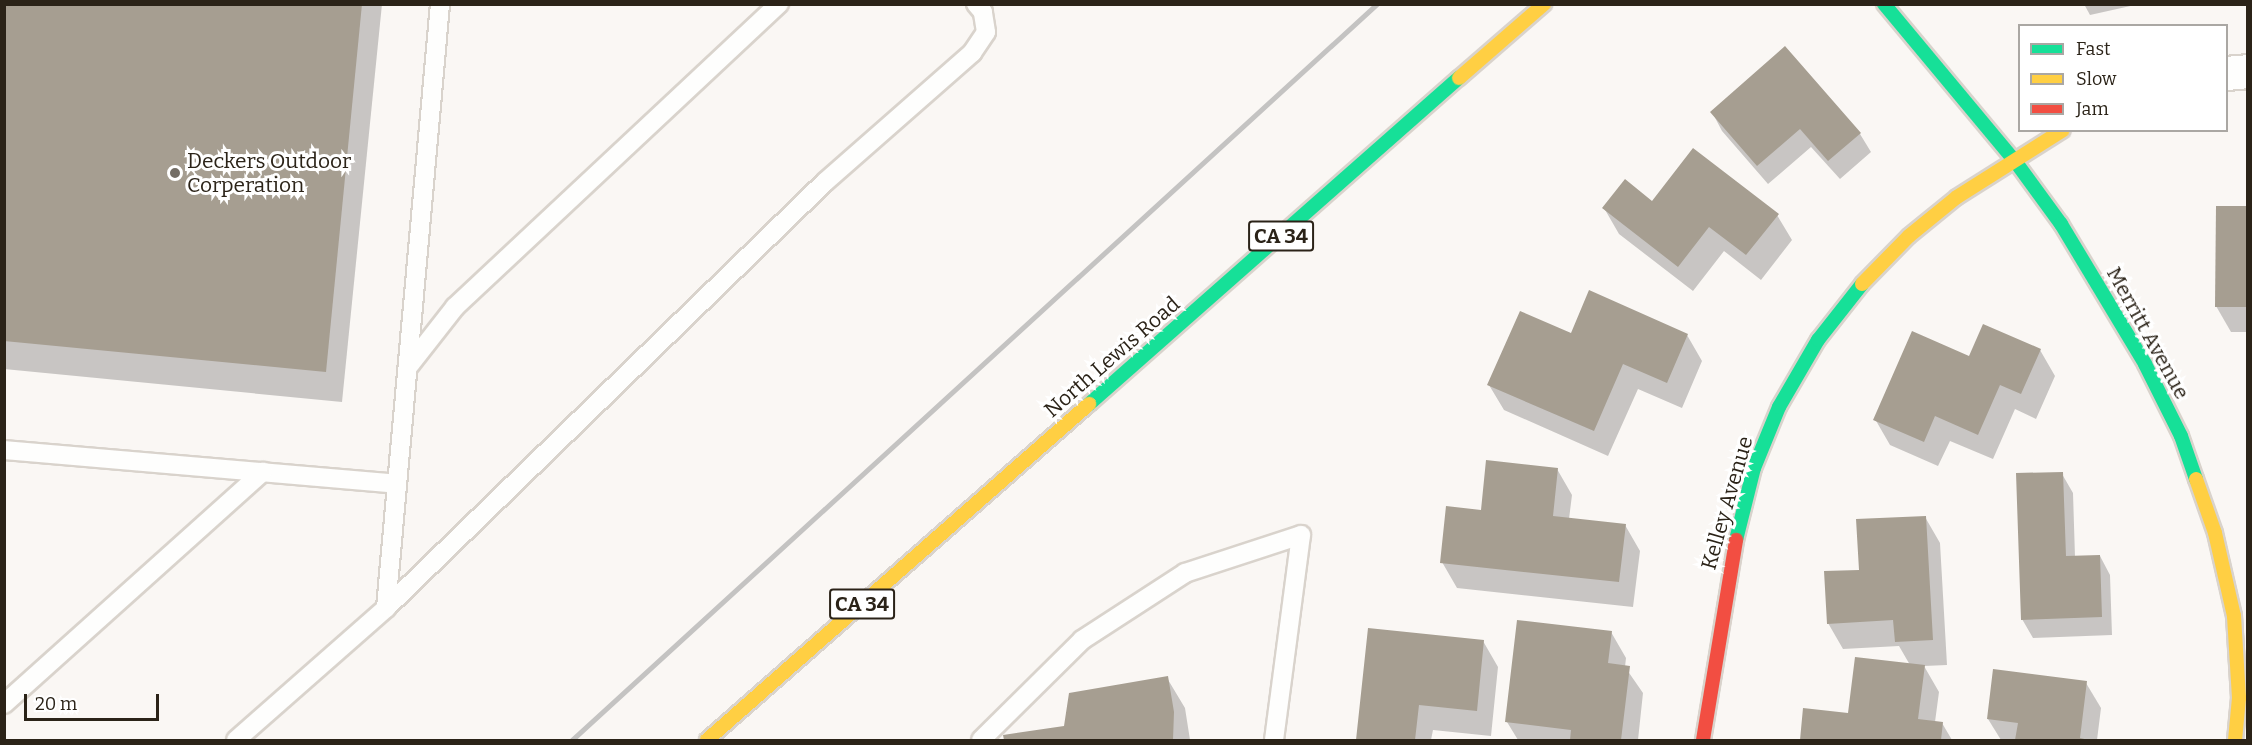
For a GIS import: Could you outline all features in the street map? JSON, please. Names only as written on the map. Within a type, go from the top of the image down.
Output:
[{"type":"street","name":"North Lewis Road","points":[[708,741],[1544,4]]},
{"type":"street","name":"Merritt Avenue","points":[[1884,4],[2015,161],[2061,224],[2139,354],[2181,436],[2215,532],[2234,616],[2239,698],[2235,741]]},
{"type":"street","points":[[2228,73],[2247,71]]},
{"type":"street","name":"Kelley Avenue","points":[[1703,741],[1729,569],[1754,468],[1779,407],[1818,339],[1865,280],[1909,236],[1957,197],[2060,132]]},
{"type":"lane","points":[[386,608],[440,4]]},
{"type":"lane","points":[[407,368],[455,307],[779,4]]},
{"type":"lane","points":[[236,741],[386,608],[825,182],[972,53],[986,32],[983,12],[976,4]]},
{"type":"lane","points":[[4,450],[397,484]]},
{"type":"lane","points":[[4,704],[263,472]]},
{"type":"lane","points":[[981,741],[1082,640],[1185,573],[1301,535],[1274,741]]},
{"type":"building","name":"Deckers Outdoor Corperation","points":[[4,4],[362,4],[326,372],[4,341]]},
{"type":"building","points":[[1785,46],[1861,133],[1828,161],[1800,129],[1757,166],[1710,112]]},
{"type":"building","points":[[1693,148],[1779,214],[1746,255],[1709,227],[1678,267],[1602,208],[1625,179],[1652,201]]},
{"type":"building","points":[[2216,206],[2248,206],[2248,307],[2215,307]]},
{"type":"building","points":[[1589,290],[1688,334],[1667,383],[1623,364],[1594,431],[1487,385],[1520,311],[1571,333]]},
{"type":"building","points":[[1983,324],[2041,349],[2021,394],[2000,385],[1978,435],[1935,416],[1924,442],[1873,420],[1912,331],[1969,356]]},
{"type":"building","points":[[1486,460],[1558,468],[1553,516],[1626,524],[1619,582],[1440,563],[1446,506],[1481,510]]},
{"type":"building","points":[[2063,472],[2066,556],[2100,555],[2102,617],[2021,620],[2016,473]]},
{"type":"building","points":[[1926,516],[1933,640],[1895,642],[1893,620],[1827,624],[1824,571],[1859,570],[1856,519]]},
{"type":"building","points":[[1517,620],[1612,631],[1608,663],[1630,666],[1621,740],[1570,740],[1571,730],[1505,722]]},
{"type":"building","points":[[1368,628],[1484,640],[1477,711],[1419,705],[1415,740],[1356,740]]},
{"type":"building","points":[[1855,657],[1925,665],[1918,719],[1943,722],[1941,740],[1800,740],[1803,708],[1848,713]]},
{"type":"building","points":[[1993,669],[2087,681],[2080,738],[2089,740],[2015,740],[2018,723],[1987,719]]},
{"type":"building","points":[[1168,676],[1174,712],[1173,740],[1004,740],[1003,735],[1064,726],[1069,693]]},
{"type":"railway","points":[[572,740],[1377,4]]},
{"type":"traffic: fast","points":[[1884,4],[2015,161],[2061,224],[2145,364],[2181,436],[2196,479]]},
{"type":"traffic: fast","points":[[1089,404],[1459,78]]},
{"type":"traffic: fast","points":[[1736,540],[1754,468],[1779,407],[1818,340],[1862,284]]},
{"type":"traffic: slow","points":[[1459,78],[1544,4]]},
{"type":"traffic: slow","points":[[1862,284],[1909,236],[1957,197],[2060,132]]},
{"type":"traffic: slow","points":[[707,740],[1089,404]]},
{"type":"traffic: slow","points":[[2196,479],[2215,533],[2234,616],[2239,698],[2235,740]]},
{"type":"traffic: jam","points":[[1703,740],[1736,540]]},
{"type":"place","name":"Deckers Outdoor Corperation","points":[[175,173]]}]
